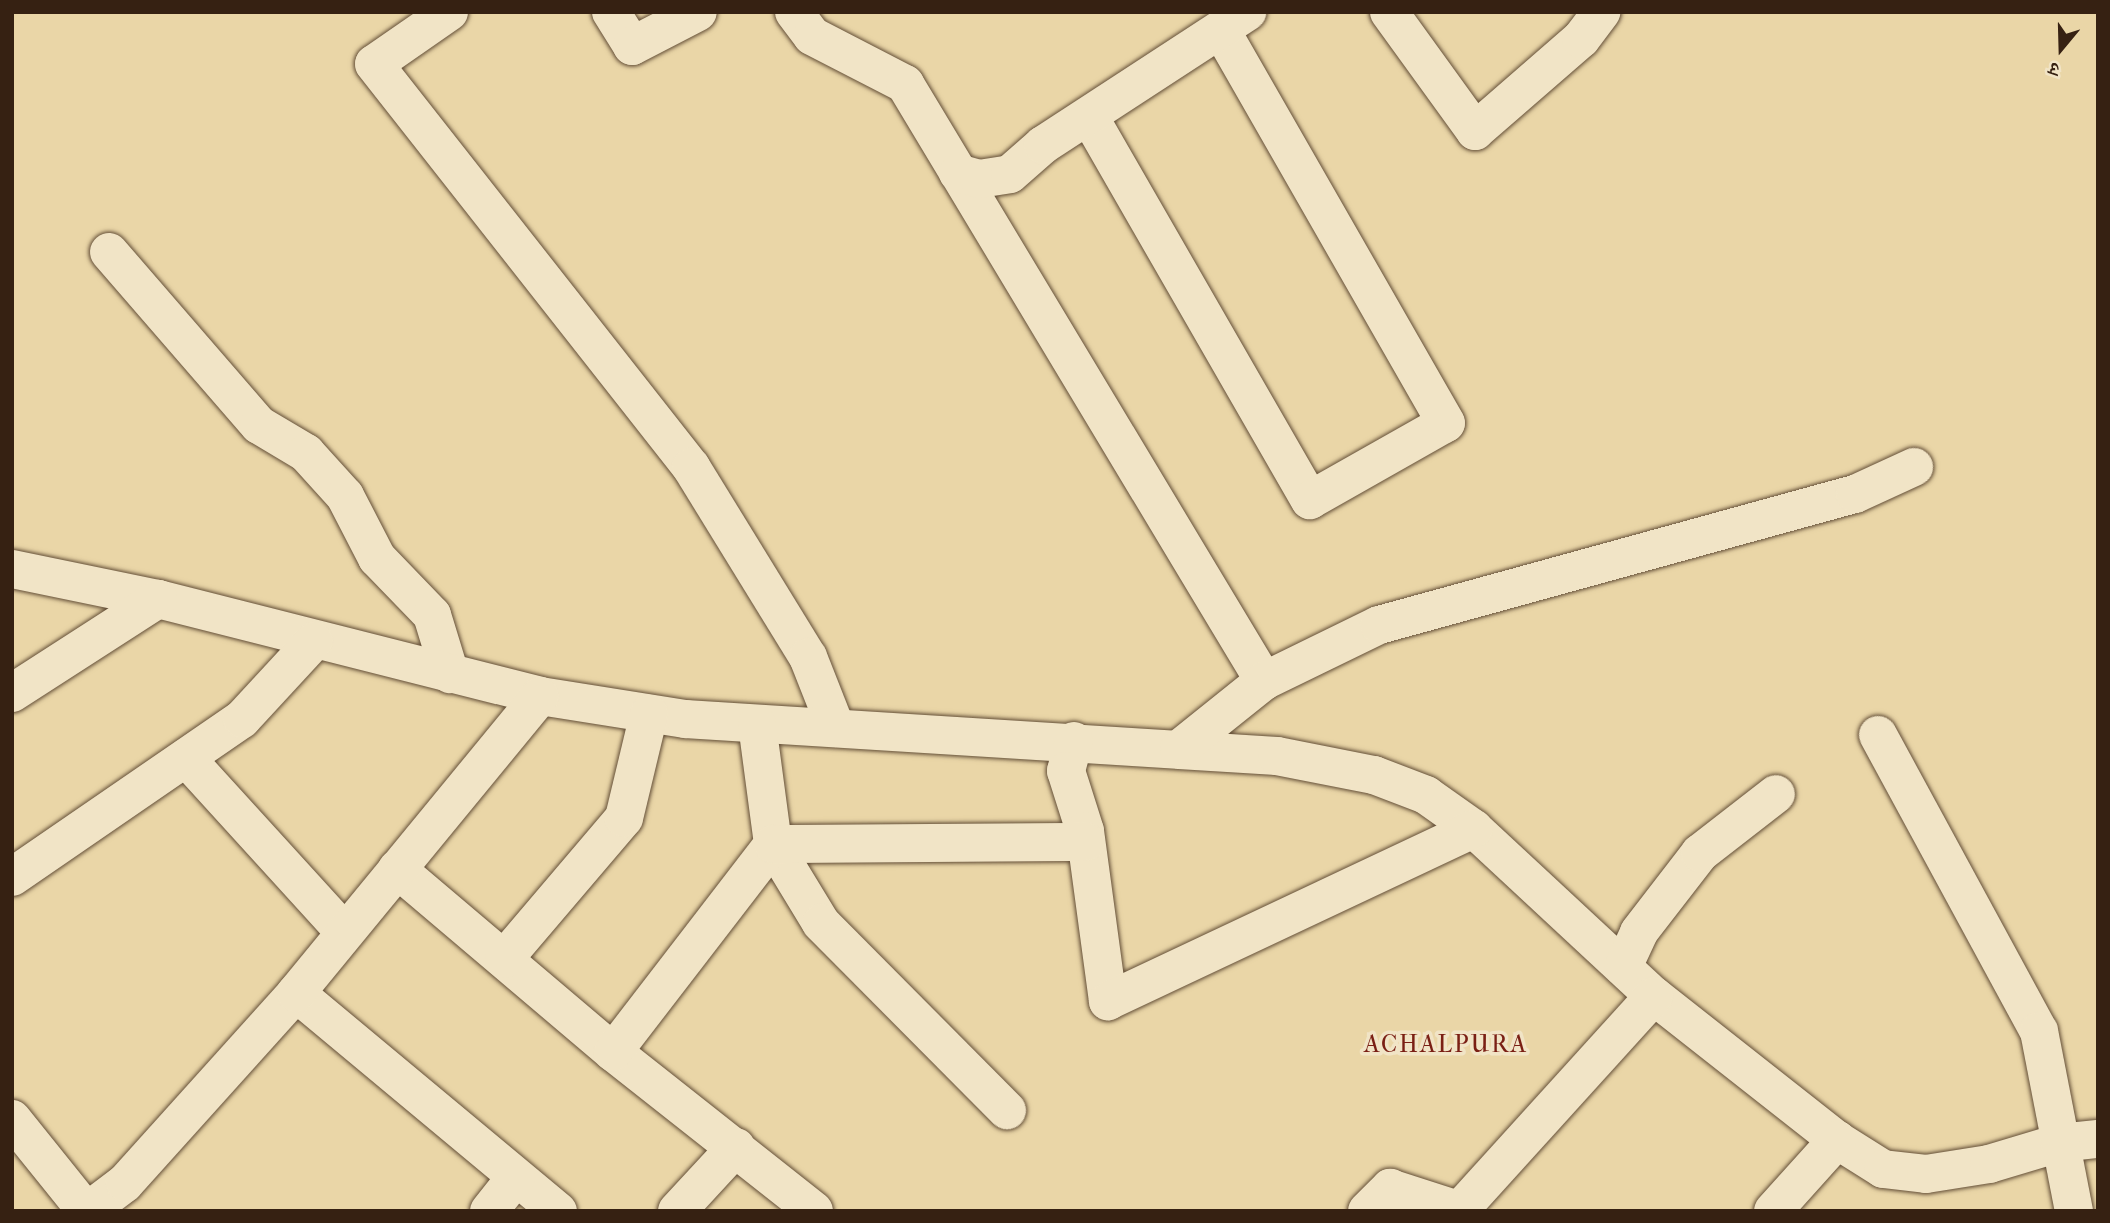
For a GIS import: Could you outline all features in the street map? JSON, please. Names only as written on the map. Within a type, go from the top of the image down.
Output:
[{"type":"street","points":[[449,12],[374,64],[691,467],[808,657],[836,728]]},
{"type":"street","points":[[611,12],[632,46],[698,12]]},
{"type":"street","points":[[794,12],[812,36],[905,84],[1264,681]]},
{"type":"street","points":[[1389,12],[1475,131],[1581,40],[1601,12]]},
{"type":"street","points":[[958,173],[979,179],[1010,174],[1043,145],[1090,118],[1234,21],[1447,423],[1310,500],[1090,118]]},
{"type":"street","points":[[109,252],[260,425],[306,453],[345,496],[377,558],[432,615],[450,674]]},
{"type":"street","points":[[1180,749],[1264,681],[1379,625],[1855,494],[1914,467]]},
{"type":"street","points":[[12,569],[158,599],[314,641],[540,696],[649,713],[757,723],[1277,755],[1374,775],[1426,795],[1474,829],[1654,996],[1837,1140],[1883,1169],[1926,1174],[1989,1164],[2059,1143],[2098,1139]]},
{"type":"street","points":[[12,693],[158,599]]},
{"type":"street","points":[[12,877],[242,719],[314,641]]},
{"type":"street","points":[[12,1119],[87,1211],[125,1183],[296,993],[540,696]]},
{"type":"street","points":[[504,959],[624,818],[649,713]]},
{"type":"street","points":[[757,723],[773,844],[821,923],[1007,1110]]},
{"type":"street","points":[[1878,735],[2039,1031],[2074,1211]]},
{"type":"street","points":[[1074,741],[1066,771],[1086,842],[1108,1000],[1474,829]]},
{"type":"street","points":[[186,758],[345,933]]},
{"type":"street","points":[[1623,967],[1639,932],[1700,853],[1776,794]]},
{"type":"street","points":[[773,844],[1086,842]]},
{"type":"street","points":[[613,1052],[773,844]]},
{"type":"street","points":[[397,869],[613,1052],[814,1211]]},
{"type":"street","points":[[296,993],[558,1211]]},
{"type":"street","points":[[1367,1211],[1390,1188],[1460,1210],[1654,996]]},
{"type":"street","points":[[1773,1211],[1837,1140]]},
{"type":"street","points":[[677,1211],[736,1147]]},
{"type":"street","points":[[489,1211],[516,1177]]},
{"type":"district","name":"ACHALPURA","points":[[1446,1045]]}]
